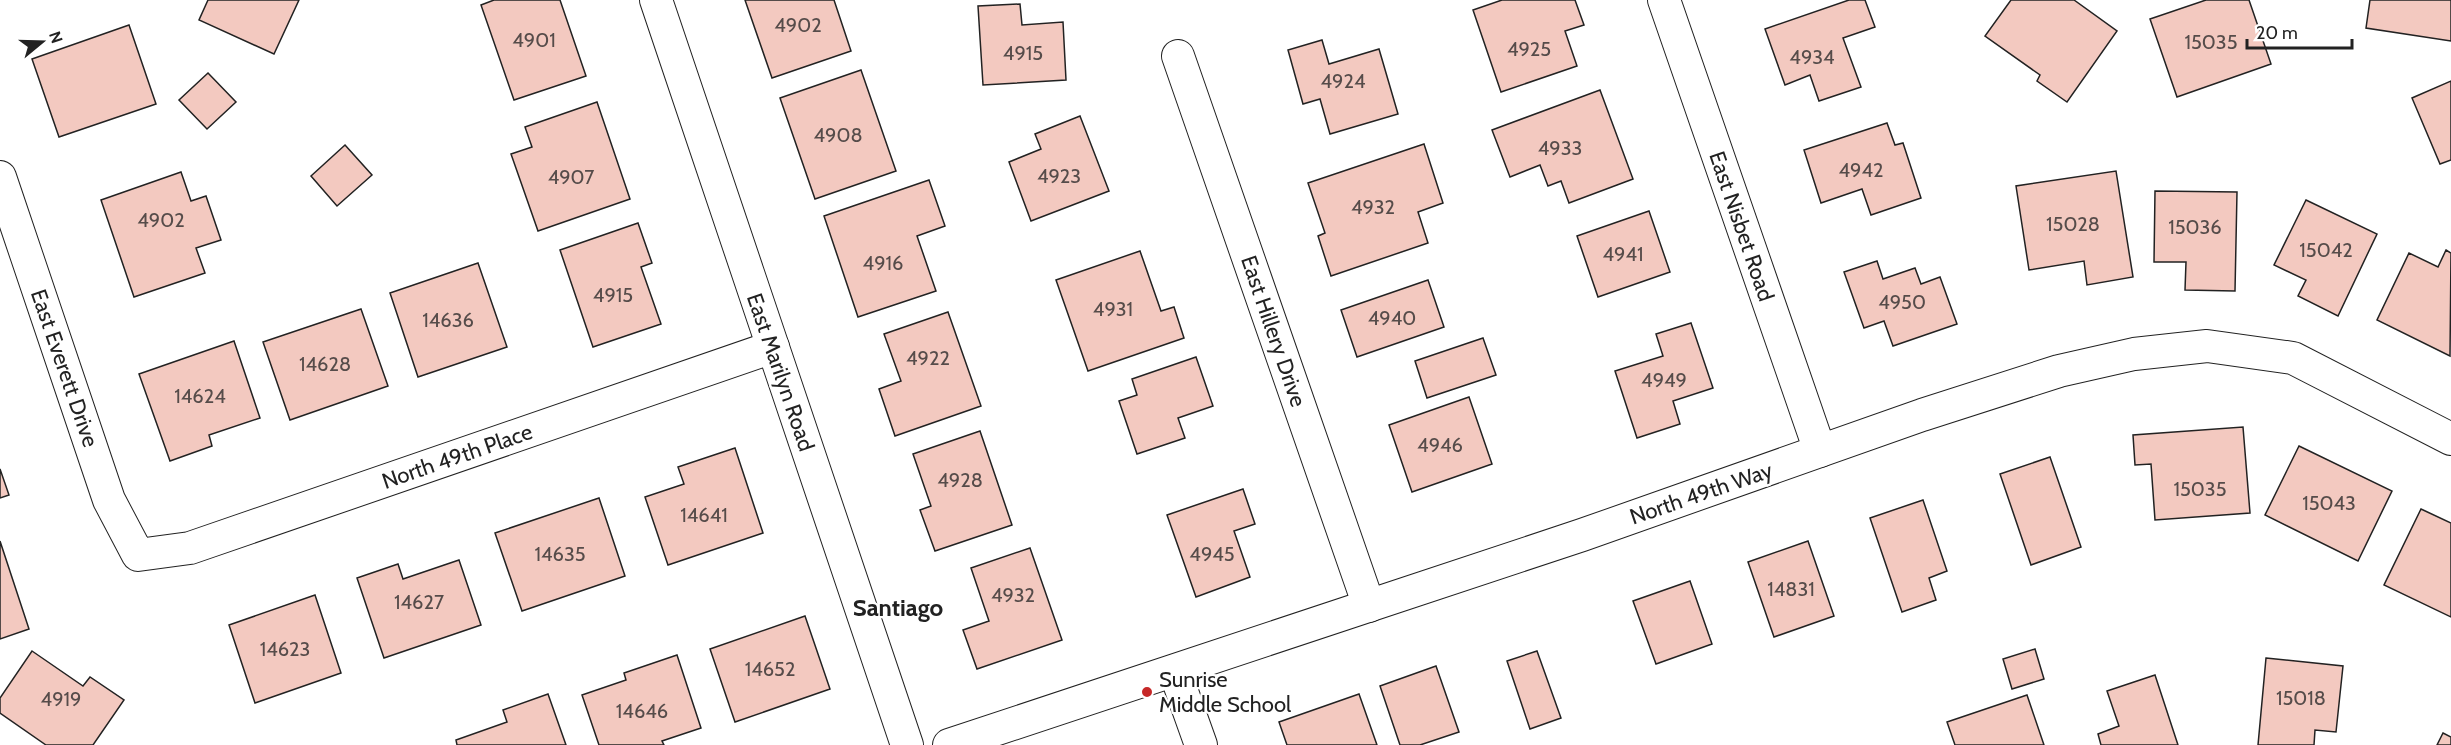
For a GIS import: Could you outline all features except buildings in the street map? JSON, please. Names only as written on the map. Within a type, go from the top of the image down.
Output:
[{"type":"street","name":"East Marilyn Road","points":[[656,0],[907,745]]},
{"type":"street","name":"East Nisbet Road","points":[[1664,0],[1820,451]]},
{"type":"street","name":"East Hillery Drive","points":[[1178,56],[1369,606]]},
{"type":"street","name":"East Everett Drive","points":[[1,186],[109,500],[138,555]]},
{"type":"street","name":"North 49th Way","points":[[950,745],[1175,672],[1922,415],[2059,371],[2134,354],[2207,346],[2293,358],[2451,439]]},
{"type":"street","name":"North 49th Place","points":[[138,555],[190,548],[773,347]]},
{"type":"street","points":[[1175,672],[1201,745]]},
{"type":"place","name":"Sunrise Middle School","points":[[1147,692]]},
{"type":"district","name":"Santiago","points":[[898,608]]}]
